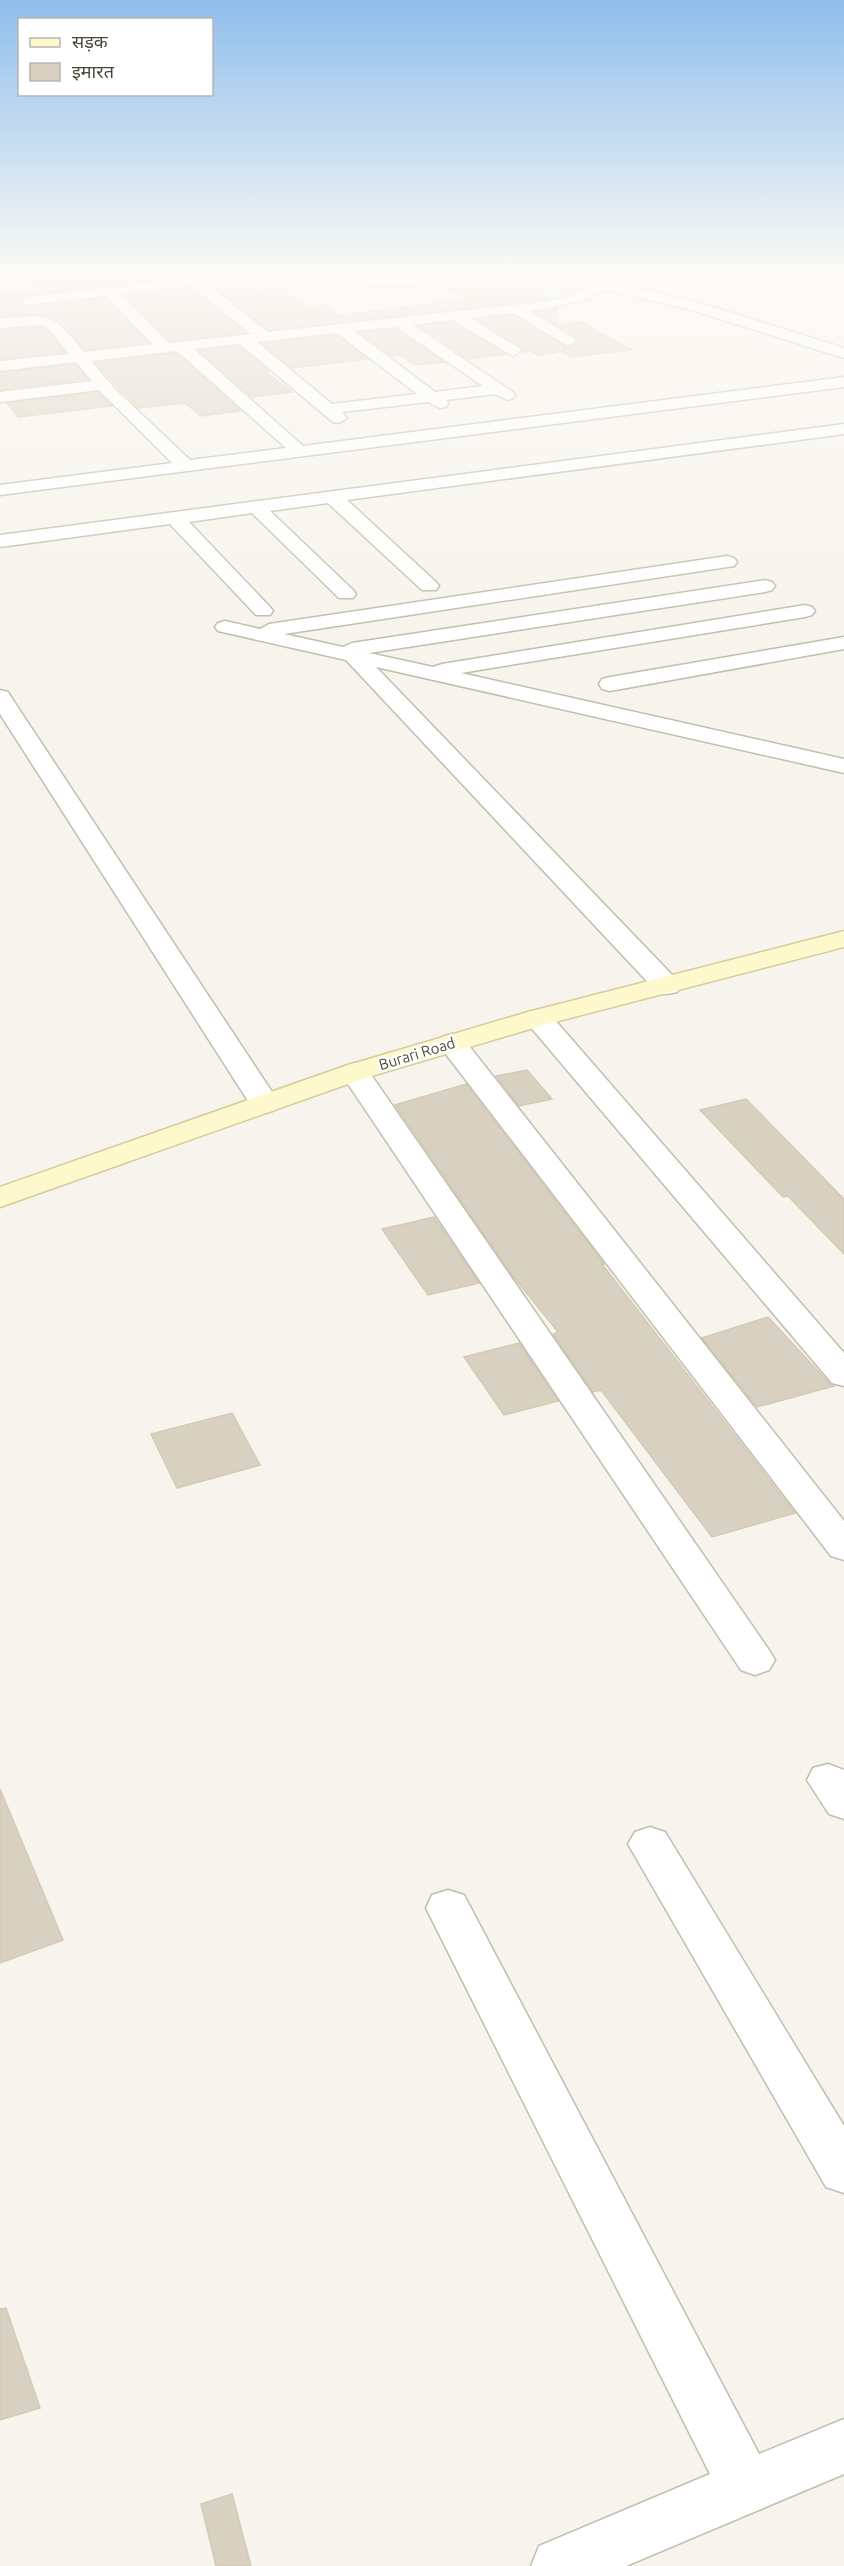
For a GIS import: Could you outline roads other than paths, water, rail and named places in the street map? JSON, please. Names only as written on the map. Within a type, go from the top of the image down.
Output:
[{"type":"main road","name":"Burari Road","points":[[0,1198],[355,1072],[538,1018],[844,939]]},
{"type":"street","points":[[0,397],[77,389]]},
{"type":"street","points":[[106,389],[179,465],[191,482]]},
{"type":"street","points":[[224,389],[295,447]]},
{"type":"street","points":[[304,389],[334,414],[432,397],[498,390],[529,413],[551,436]]},
{"type":"street","points":[[421,389],[461,418]]},
{"type":"street","points":[[0,490],[295,447],[461,418],[529,413],[741,389]]},
{"type":"street","points":[[0,484],[254,458],[392,440],[529,413],[602,413],[791,389]]},
{"type":"street","points":[[657,406],[675,417]]},
{"type":"street","points":[[602,413],[662,454]]},
{"type":"street","points":[[693,429],[720,446]]},
{"type":"street","points":[[0,541],[844,429]]},
{"type":"street","points":[[392,440],[410,454]]},
{"type":"street","points":[[571,449],[590,463]]},
{"type":"street","points":[[254,458],[270,472]]},
{"type":"street","points":[[428,468],[445,482]]},
{"type":"street","points":[[100,477],[138,523]]},
{"type":"street","points":[[22,487],[58,533]]},
{"type":"street","points":[[285,487],[300,501]]},
{"type":"street","points":[[207,497],[222,512]]},
{"type":"street","points":[[332,497],[429,586]]},
{"type":"street","points":[[256,507],[346,594]]},
{"type":"street","points":[[175,518],[262,611]]},
{"type":"street","points":[[251,633],[719,557],[844,636]]},
{"type":"street","points":[[344,654],[765,586]]},
{"type":"street","points":[[426,673],[805,611]]},
{"type":"street","points":[[225,627],[844,766]]},
{"type":"street","points":[[610,684],[844,643]]},
{"type":"street","points":[[344,654],[667,986]]},
{"type":"street","points":[[0,697],[265,1104]]},
{"type":"street","points":[[0,741],[26,737]]},
{"type":"street","points":[[538,1018],[844,1375]]},
{"type":"street","points":[[452,1043],[844,1547]]},
{"type":"street","points":[[355,1072],[755,1660]]},
{"type":"street","points":[[650,1845],[844,2171]]},
{"type":"street","points":[[448,1908],[746,2487]]},
{"type":"street","points":[[559,2566],[844,2446]]}]
